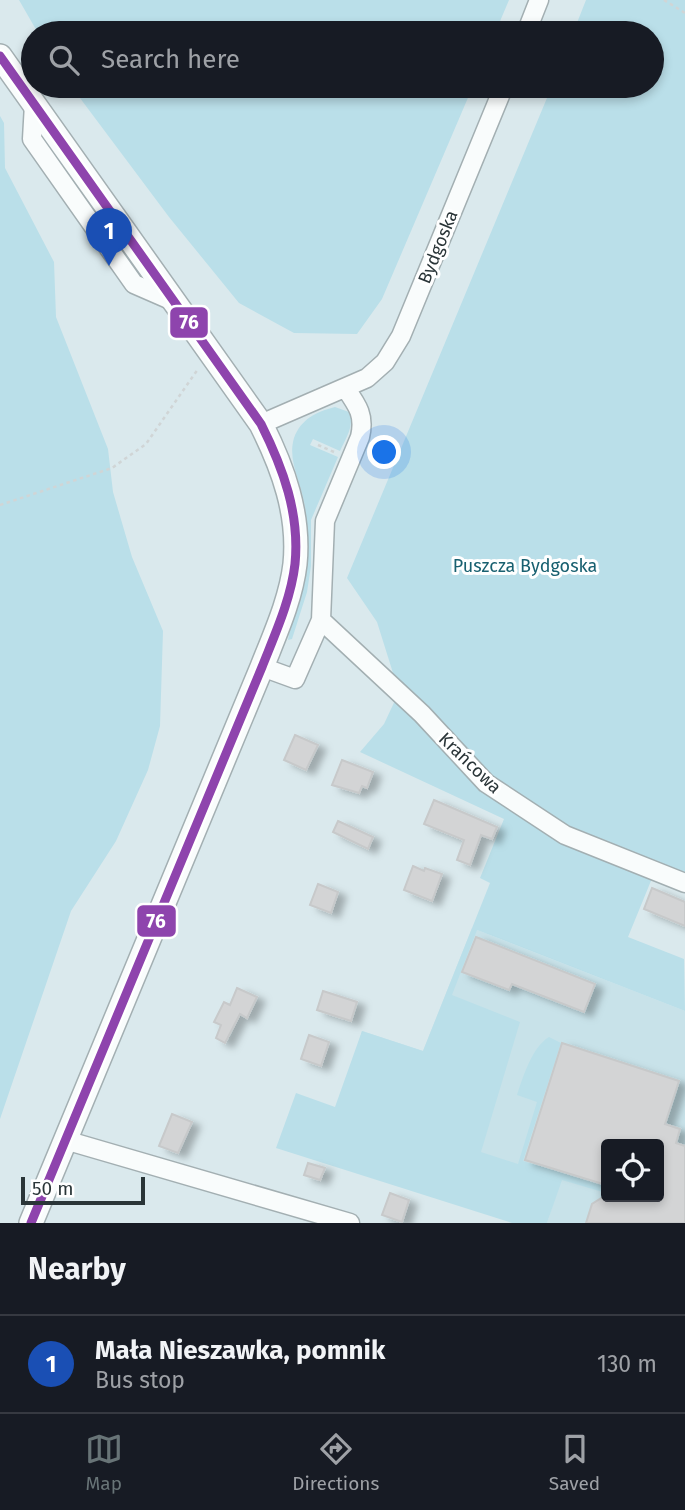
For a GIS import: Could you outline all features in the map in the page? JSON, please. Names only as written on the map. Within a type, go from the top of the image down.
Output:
[{"type":"main road","points":[[0,57],[21,86]]},
{"type":"main road","points":[[30,98],[261,424],[278,459],[292,501],[295,564],[284,608],[262,667],[31,1223]]},
{"type":"street","points":[[531,21],[539,0]]},
{"type":"street","name":"Bydgoska","points":[[261,424],[346,389],[367,378],[385,362],[401,336],[499,98]]},
{"type":"street","points":[[262,667],[295,679],[321,620],[325,521],[363,424],[360,409],[346,389]]},
{"type":"street","name":"Krańcowa","points":[[321,620],[422,714],[486,783],[565,835],[685,883]]},
{"type":"street","points":[[65,1140],[350,1223]]},
{"type":"path","points":[[664,0],[685,13]]},
{"type":"path","points":[[0,505],[112,468],[146,444],[210,352]]},
{"type":"shaded area","points":[[472,928],[685,1011],[685,1223],[547,1223],[561,1179],[340,1108],[362,1031],[423,1051]]},
{"type":"green space","points":[[19,0],[509,0],[500,21],[31,21]]},
{"type":"green space","name":"Puszcza Bydgoska","points":[[586,0],[685,0],[685,883],[655,871],[628,937],[684,959],[685,1011],[477,930],[452,995],[520,1022],[481,1152],[518,1164],[537,1102],[517,1095],[533,1055],[549,1037],[561,1043],[523,1161],[601,1185],[601,1192],[562,1180],[547,1223],[512,1223],[276,1148],[296,1093],[335,1107],[362,1031],[423,1051],[490,883],[480,878],[504,819],[360,752],[384,724],[399,692],[377,622],[347,578],[547,98],[664,98],[664,21],[578,21]]},
{"type":"green space","points":[[80,98],[468,98],[382,299],[357,334],[294,333],[239,303],[169,217]]},
{"type":"green space","points":[[0,116],[4,123],[5,168],[54,262],[56,317],[108,449],[113,492],[132,557],[163,631],[160,726],[148,770],[116,841],[71,911],[0,1119]]},
{"type":"green space","points":[[335,407],[349,412],[350,427],[340,451],[313,439],[310,445],[338,457],[311,520],[311,566],[307,592],[292,639],[288,640],[303,582],[307,550],[305,507],[292,447],[297,431],[310,417]]},
{"type":"building","points":[[295,735],[318,745],[306,770],[284,760]]},
{"type":"building","points":[[342,760],[373,772],[367,788],[362,786],[359,793],[332,785]]},
{"type":"building","points":[[434,800],[497,827],[492,839],[481,835],[470,865],[457,860],[464,840],[424,824]]},
{"type":"building","points":[[338,821],[373,837],[368,849],[333,832]]},
{"type":"building","points":[[413,866],[442,874],[432,901],[404,890]]},
{"type":"building","points":[[318,884],[338,892],[331,913],[310,905]]},
{"type":"building","points":[[652,888],[685,902],[685,926],[644,909]]},
{"type":"building","points":[[476,937],[595,984],[584,1012],[512,984],[509,990],[462,972]]},
{"type":"building","points":[[237,988],[257,997],[247,1018],[240,1014],[225,1043],[216,1038],[221,1025],[214,1022],[224,1002],[230,1005]]},
{"type":"building","points":[[323,991],[357,1002],[351,1021],[317,1010]]},
{"type":"building","points":[[309,1035],[329,1042],[321,1066],[301,1059]]},
{"type":"building","points":[[562,1043],[679,1081],[665,1124],[680,1129],[676,1143],[685,1146],[685,1223],[586,1223],[592,1204],[601,1198],[601,1202],[664,1202],[664,1139],[601,1139],[601,1183],[525,1160]]},
{"type":"building","points":[[172,1114],[192,1122],[178,1153],[159,1146]]},
{"type":"building","points":[[308,1163],[325,1168],[320,1180],[304,1175]]},
{"type":"building","points":[[390,1193],[409,1200],[402,1222],[382,1215]]},
{"type":"transit line","name":"76","points":[[0,56],[21,86]]},
{"type":"transit line","name":"76","points":[[30,98],[261,424],[283,474],[292,509],[296,545],[293,577],[277,629],[31,1223]]},
{"type":"place","name":"Mała Nieszawka, pomnik","points":[[109,266]]}]
